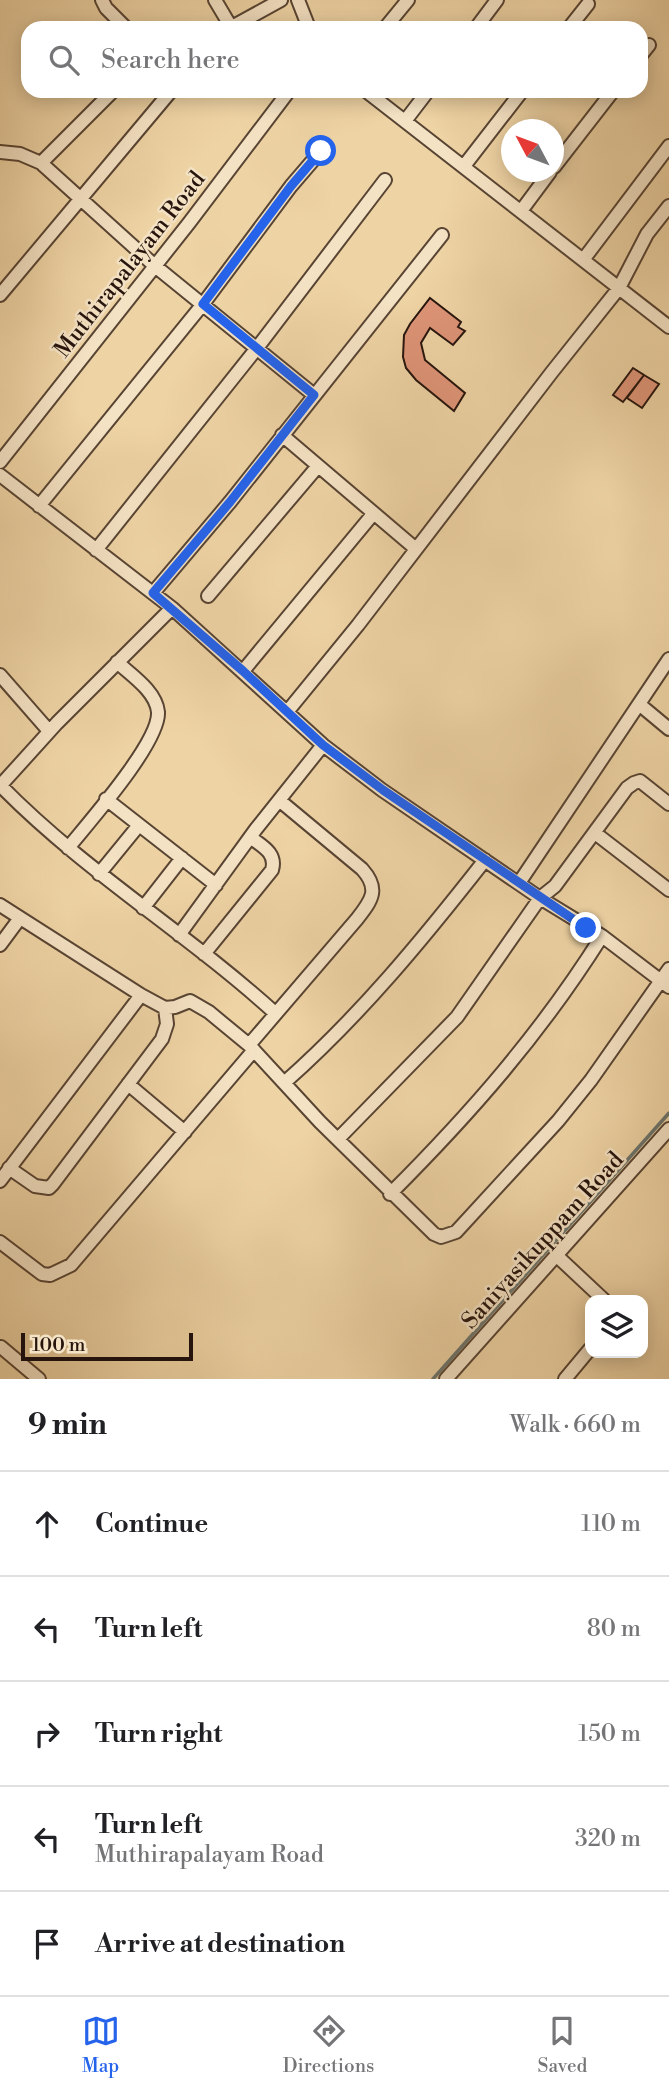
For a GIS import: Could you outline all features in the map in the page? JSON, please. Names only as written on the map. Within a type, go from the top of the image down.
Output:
[{"type":"street","points":[[102,0],[119,21]]},
{"type":"street","points":[[215,0],[226,21]]},
{"type":"street","points":[[243,21],[281,0]]},
{"type":"street","points":[[298,0],[306,21]]},
{"type":"street","points":[[391,21],[408,0]]},
{"type":"street","points":[[482,21],[497,0]]},
{"type":"street","points":[[575,21],[588,4]]},
{"type":"street","points":[[41,163],[106,98]]},
{"type":"street","points":[[0,295],[165,98]]},
{"type":"street","name":"Muthirapalayam Road","points":[[0,462],[284,98]]},
{"type":"street","points":[[375,98],[669,327]]},
{"type":"street","points":[[405,121],[423,98]]},
{"type":"street","points":[[464,166],[517,98]]},
{"type":"street","points":[[564,154],[608,98]]},
{"type":"street","points":[[583,260],[669,146]]},
{"type":"street","points":[[38,506],[203,304],[291,186],[321,151]]},
{"type":"street","points":[[0,152],[20,154],[41,163],[155,266],[314,395]]},
{"type":"street","points":[[96,550],[257,348],[385,180]]},
{"type":"street","points":[[521,211],[543,182]]},
{"type":"street","points":[[287,712],[619,288],[647,234],[669,206]]},
{"type":"street","points":[[153,593],[230,502],[442,235]]},
{"type":"street","points":[[282,435],[416,549]]},
{"type":"street","points":[[208,596],[318,466]]},
{"type":"street","points":[[0,475],[172,608],[323,745],[383,790],[540,898],[602,936],[664,984]]},
{"type":"street","points":[[243,671],[373,514]]},
{"type":"street","points":[[172,608],[49,731],[0,786],[99,874],[204,954],[275,1013]]},
{"type":"street","points":[[519,883],[669,659]]},
{"type":"street","points":[[68,848],[150,739],[157,724],[158,710],[147,690],[117,662]]},
{"type":"street","points":[[0,675],[49,731]]},
{"type":"street","points":[[639,704],[669,729]]},
{"type":"street","points":[[179,935],[250,837],[323,745]]},
{"type":"street","points":[[338,1139],[457,1017],[540,898],[555,886],[627,788],[640,781],[669,804]]},
{"type":"street","points":[[106,799],[216,885]]},
{"type":"street","points":[[0,1243],[42,1274],[50,1275],[71,1265],[185,1132],[252,1047],[275,1013],[361,914],[373,890],[373,883],[362,869],[279,800]]},
{"type":"street","points":[[99,874],[139,825]]},
{"type":"street","points":[[595,832],[669,890]]},
{"type":"street","points":[[204,954],[272,870],[272,857],[250,837]]},
{"type":"street","points":[[143,908],[181,858]]},
{"type":"street","points":[[284,1083],[371,999],[485,860]]},
{"type":"street","points":[[0,905],[165,1008],[190,1001],[196,1003],[252,1047],[390,1194],[434,1234],[441,1237],[456,1232],[558,1121],[664,984],[669,969]]},
{"type":"street","points":[[0,945],[20,918]]},
{"type":"street","points":[[390,1194],[496,1082],[530,1041],[602,936]]},
{"type":"street","points":[[0,1181],[141,995]]},
{"type":"street","points":[[9,1168],[35,1186],[49,1188],[162,1040],[166,1024],[165,1008]]},
{"type":"street","points":[[128,1084],[185,1132]]},
{"type":"street","name":"Saniyasikuppam Road","points":[[446,1379],[669,1129]]},
{"type":"street","points":[[557,1256],[599,1295]]},
{"type":"street","points":[[1,1348],[32,1377]]},
{"type":"street","points":[[565,1379],[585,1355]]},
{"type":"building","points":[[430,298],[461,322],[458,327],[465,331],[453,345],[430,328],[421,343],[425,360],[465,393],[454,411],[416,380],[406,368],[403,357],[404,335]]},
{"type":"building","points":[[633,368],[644,375],[623,402],[613,395]]},
{"type":"building","points":[[644,375],[659,384],[642,408],[627,398]]},
{"type":"waterway","points":[[433,1379],[669,1113]]},
{"type":"route","points":[[321,151],[291,186],[203,304],[314,395],[230,502],[153,593],[323,745],[383,790],[586,928]]}]
